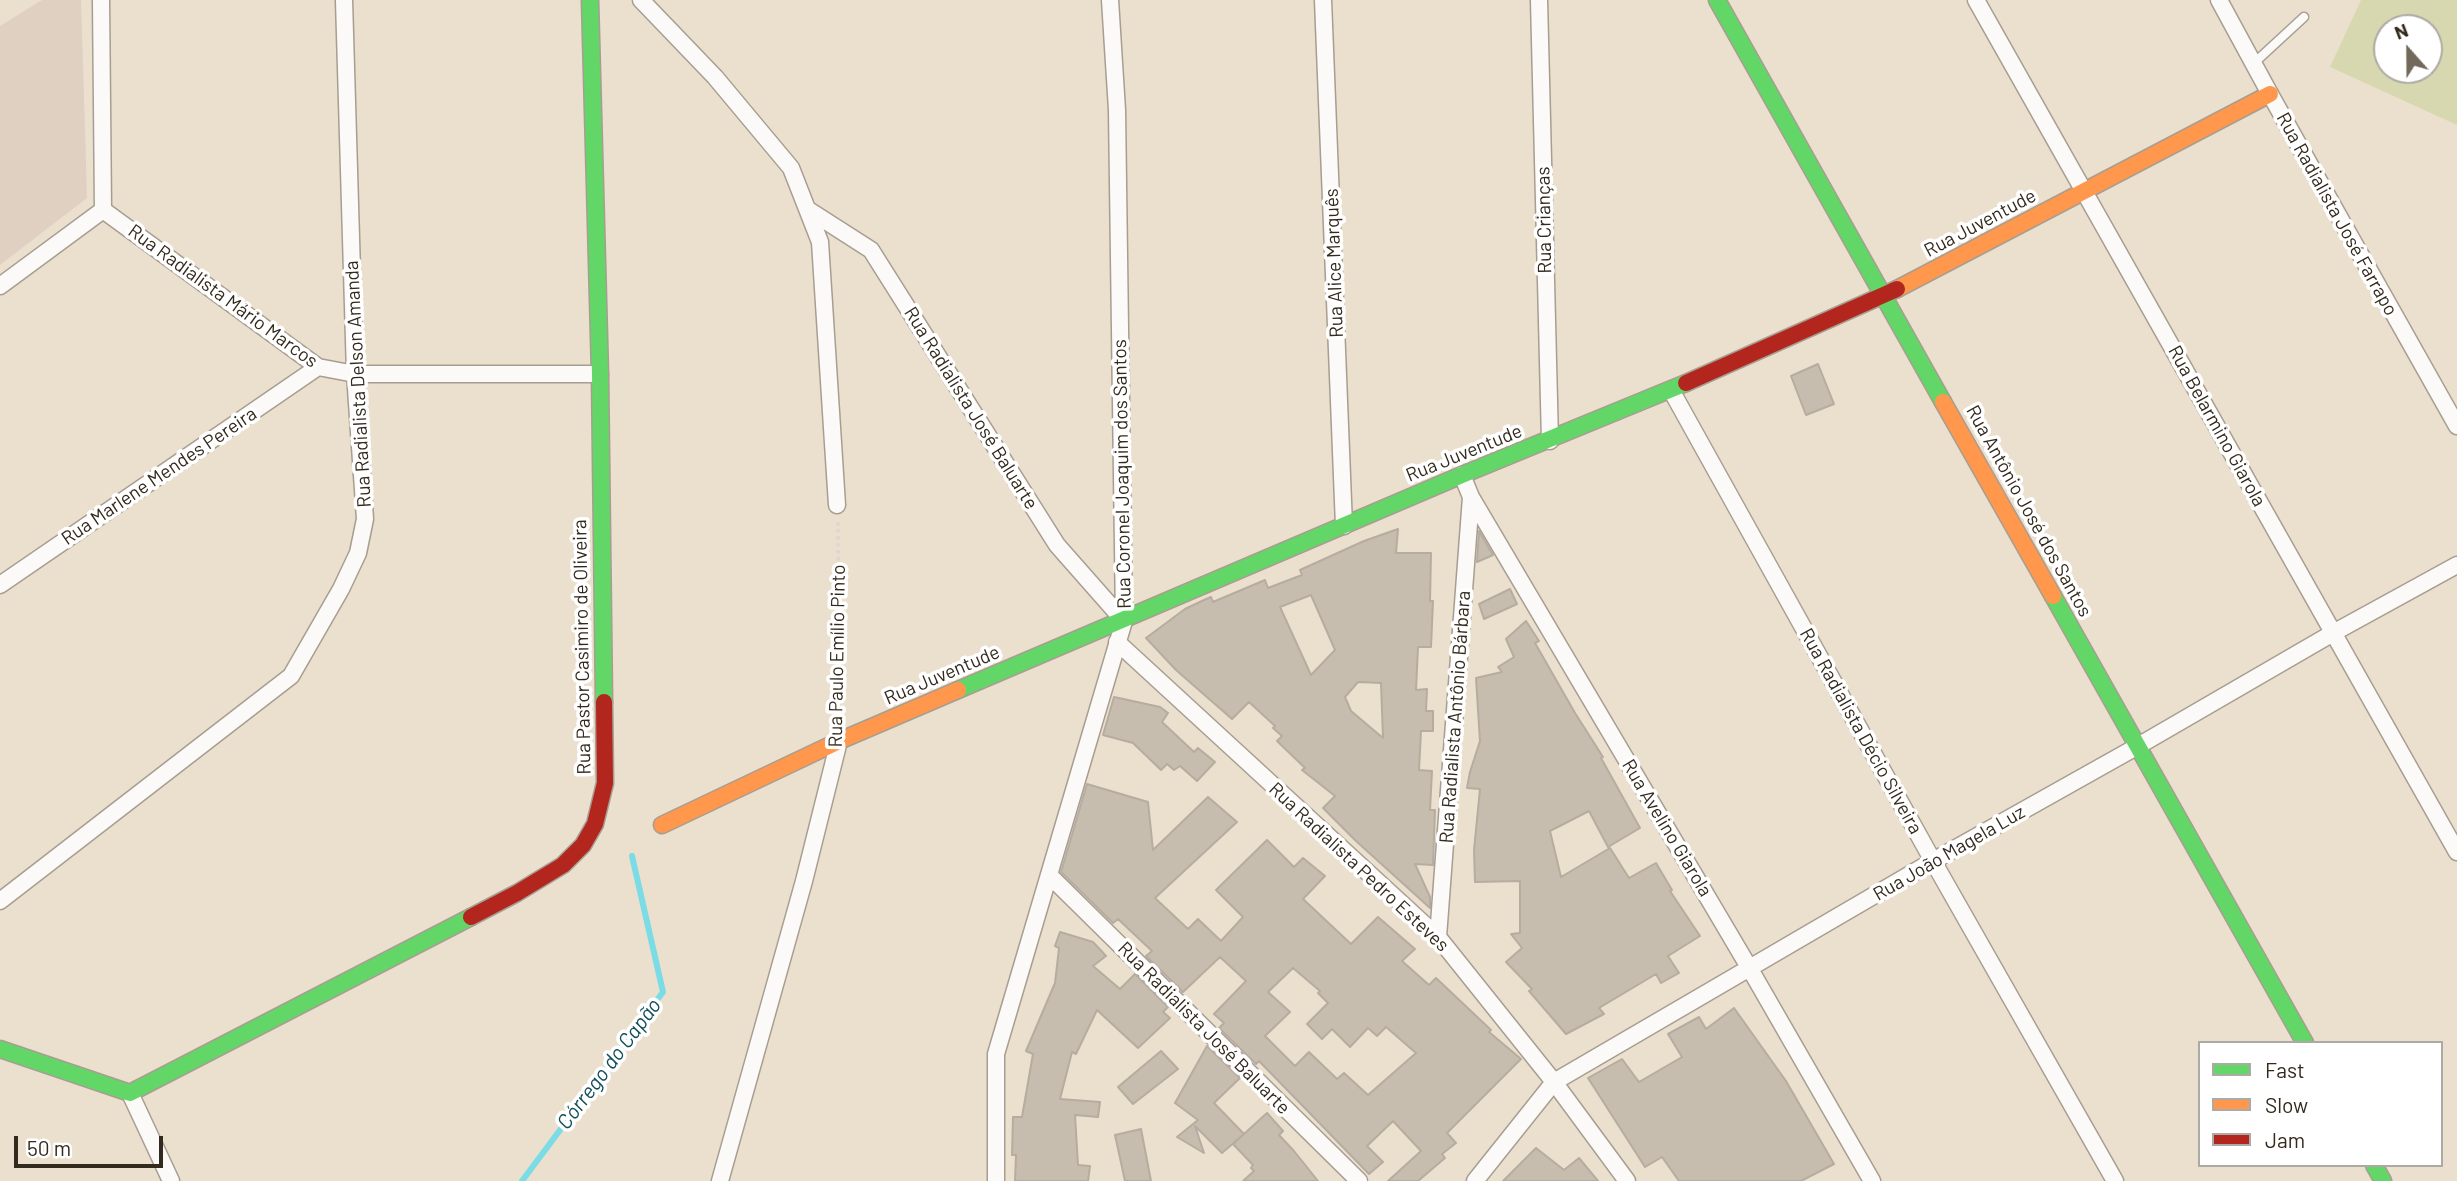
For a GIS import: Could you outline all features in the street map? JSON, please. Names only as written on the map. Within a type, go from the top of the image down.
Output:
[{"type":"street","points":[[0,286],[103,210],[101,0]]},
{"type":"street","name":"Rua Radialista Delson Amanda","points":[[0,901],[291,676],[341,589],[358,552],[365,519],[355,374],[344,0]]},
{"type":"street","name":"Rua Pastor Casimiro de Oliveira","points":[[130,1093],[517,893],[564,865],[583,845],[595,824],[605,783],[600,374],[590,0]]},
{"type":"street","points":[[641,0],[715,77],[791,168],[807,208],[820,242],[837,505]]},
{"type":"street","name":"Rua Coronel Joaquim dos Santos","points":[[996,1181],[996,1054],[1124,621],[1117,110],[1110,0]]},
{"type":"street","name":"Rua Alice Marquês","points":[[1323,0],[1344,526]]},
{"type":"street","name":"Rua Crianças","points":[[1539,0],[1550,441]]},
{"type":"street","name":"Rua Antônio José dos Santos","points":[[1717,0],[2304,1041]]},
{"type":"street","name":"Rua Belarmino Giarola","points":[[1976,0],[2333,633],[2450,824],[2457,852]]},
{"type":"street","name":"Rua Radialista José Farrapo","points":[[2226,2],[2253,64],[2457,426]]},
{"type":"street","name":"Rua Juventude","points":[[662,825],[839,741],[1462,475],[1671,390],[1884,296],[2270,94]]},
{"type":"street","name":"Rua Radialista José Baluarte","points":[[807,208],[871,250],[1057,545],[1124,621]]},
{"type":"street","name":"Rua Radialista Mário Marcos","points":[[103,210],[318,367],[355,374],[600,374]]},
{"type":"street","name":"Rua Marlene Mendes Pereira","points":[[0,585],[318,367]]},
{"type":"street","name":"Rua Radialista Décio Silveira","points":[[1671,390],[2115,1181]]},
{"type":"street","name":"Rua Avelino Giarola","points":[[1462,475],[1471,497],[1872,1181]]},
{"type":"street","name":"Rua Radialista Antônio Bárbara","points":[[1438,937],[1471,497]]},
{"type":"street","name":"Rua João Magela Luz","points":[[1475,1181],[1554,1082],[1933,861],[2457,565]]},
{"type":"street","name":"Rua Radialista Pedro Esteves","points":[[1117,642],[1438,937],[1554,1082],[1627,1181]]},
{"type":"street","name":"Rua Paulo Emílio Pinto","points":[[720,1181],[804,881],[839,741]]},
{"type":"street","name":"Rua Radialista José Baluarte","points":[[1048,875],[1359,1181]]},
{"type":"street","points":[[0,1049],[130,1093],[171,1181]]},
{"type":"lane","points":[[2253,64],[2304,17]]},
{"type":"path","name":"Rua Paulo Emílio Pinto","points":[[837,505],[839,741]]},
{"type":"shaded area","points":[[42,0],[81,0],[87,198],[0,265],[0,26]]},
{"type":"green space","points":[[2361,0],[2457,0],[2457,125],[2330,67]]},
{"type":"building","points":[[1818,364],[1834,404],[1806,415],[1791,376]]},
{"type":"building","points":[[1398,529],[1396,553],[1431,553],[1431,647],[1418,647],[1416,690],[1427,689],[1426,711],[1433,711],[1433,731],[1421,731],[1419,770],[1432,771],[1430,810],[1435,810],[1433,865],[1415,864],[1430,897],[1430,908],[1323,808],[1335,796],[1302,770],[1305,768],[1277,741],[1282,736],[1273,728],[1275,726],[1249,702],[1232,719],[1176,670],[1146,638],[1185,609],[1204,600],[1211,597],[1213,602],[1265,580],[1268,588],[1302,575],[1300,570]],"holes":[[[1311,595],[1335,650],[1311,675],[1280,607]],[[1358,682],[1381,683],[1383,738],[1351,711],[1345,697]]]},
{"type":"building","points":[[1479,531],[1493,555],[1477,562]]},
{"type":"building","points":[[1510,589],[1517,604],[1484,619],[1479,604]]},
{"type":"building","points":[[1526,621],[1539,641],[1535,643],[1603,757],[1601,758],[1640,828],[1608,847],[1589,811],[1550,831],[1561,877],[1610,848],[1629,878],[1656,863],[1672,890],[1670,891],[1700,936],[1668,956],[1679,973],[1661,983],[1656,974],[1599,1008],[1604,1014],[1566,1034],[1529,991],[1532,989],[1506,962],[1522,948],[1511,934],[1520,933],[1520,881],[1475,882],[1474,850],[1480,789],[1467,788],[1480,741],[1476,678],[1502,672],[1498,667],[1514,657],[1506,639]]},
{"type":"building","points":[[1114,697],[1160,707],[1168,713],[1162,722],[1194,752],[1198,748],[1215,762],[1197,781],[1180,766],[1174,770],[1167,764],[1161,770],[1133,743],[1103,735]]},
{"type":"building","points":[[1087,784],[1148,802],[1153,850],[1208,797],[1237,822],[1155,898],[1188,929],[1198,919],[1221,941],[1243,917],[1216,890],[1267,840],[1294,867],[1303,858],[1325,876],[1303,899],[1351,944],[1378,917],[1415,949],[1402,961],[1429,985],[1436,978],[1491,1030],[1489,1032],[1521,1059],[1447,1133],[1456,1143],[1442,1154],[1445,1158],[1418,1181],[1388,1181],[1421,1151],[1393,1121],[1367,1146],[1383,1162],[1369,1174],[1259,1061],[1256,1064],[1219,1028],[1224,1023],[1214,1014],[1246,981],[1220,957],[1183,992],[1146,956],[1152,951],[1118,919],[1113,923],[1061,872]],"holes":[[[1293,968],[1320,991],[1318,993],[1328,1003],[1307,1024],[1322,1039],[1332,1029],[1350,1047],[1368,1028],[1377,1036],[1386,1027],[1416,1053],[1368,1095],[1344,1073],[1337,1079],[1309,1052],[1295,1066],[1265,1036],[1290,1012],[1268,992]]]},
{"type":"building","points":[[1060,932],[1093,942],[1106,956],[1093,966],[1120,989],[1135,974],[1168,1007],[1163,1012],[1170,1018],[1138,1048],[1097,1010],[1076,1054],[1072,1052],[1060,1099],[1100,1102],[1098,1117],[1075,1115],[1078,1165],[1090,1166],[1088,1181],[1015,1181],[1016,1155],[1012,1155],[1013,1117],[1022,1117],[1033,1054],[1026,1051],[1055,983],[1059,948],[1055,946]]},
{"type":"building","points":[[1734,1008],[1786,1081],[1834,1164],[1801,1181],[1679,1181],[1662,1157],[1645,1167],[1588,1078],[1622,1059],[1639,1082],[1682,1057],[1668,1034],[1699,1017],[1706,1029]]},
{"type":"building","points":[[1207,1046],[1240,1078],[1214,1103],[1244,1134],[1222,1153],[1195,1126],[1204,1153],[1177,1137],[1198,1120],[1175,1103]]},
{"type":"building","points":[[1161,1051],[1178,1069],[1133,1104],[1118,1087]]},
{"type":"building","points":[[1267,1113],[1283,1131],[1279,1135],[1318,1181],[1243,1181],[1254,1171],[1251,1168],[1253,1165],[1233,1144]]},
{"type":"building","points":[[1141,1129],[1151,1181],[1125,1181],[1115,1135]]},
{"type":"building","points":[[1536,1148],[1564,1170],[1579,1158],[1598,1181],[1503,1181]]},
{"type":"waterway","name":"Córrego do Capão","points":[[522,1181],[663,992],[632,856]]},
{"type":"traffic: fast","points":[[590,0],[600,374],[604,702]]},
{"type":"traffic: fast","points":[[1717,0],[1943,402]]},
{"type":"traffic: fast","points":[[958,690],[1462,475],[1686,383]]},
{"type":"traffic: fast","points":[[2053,596],[2304,1041]]},
{"type":"traffic: fast","points":[[0,1049],[130,1093],[471,917]]},
{"type":"traffic: fast","points":[[2375,1167],[2383,1181]]},
{"type":"traffic: slow","points":[[1897,289],[2270,94]]},
{"type":"traffic: slow","points":[[1943,402],[2053,596]]},
{"type":"traffic: slow","points":[[662,825],[839,741],[958,690]]},
{"type":"traffic: jam","points":[[1686,383],[1897,289]]},
{"type":"traffic: jam","points":[[471,917],[563,865],[583,845],[595,824],[605,783],[604,702]]}]
